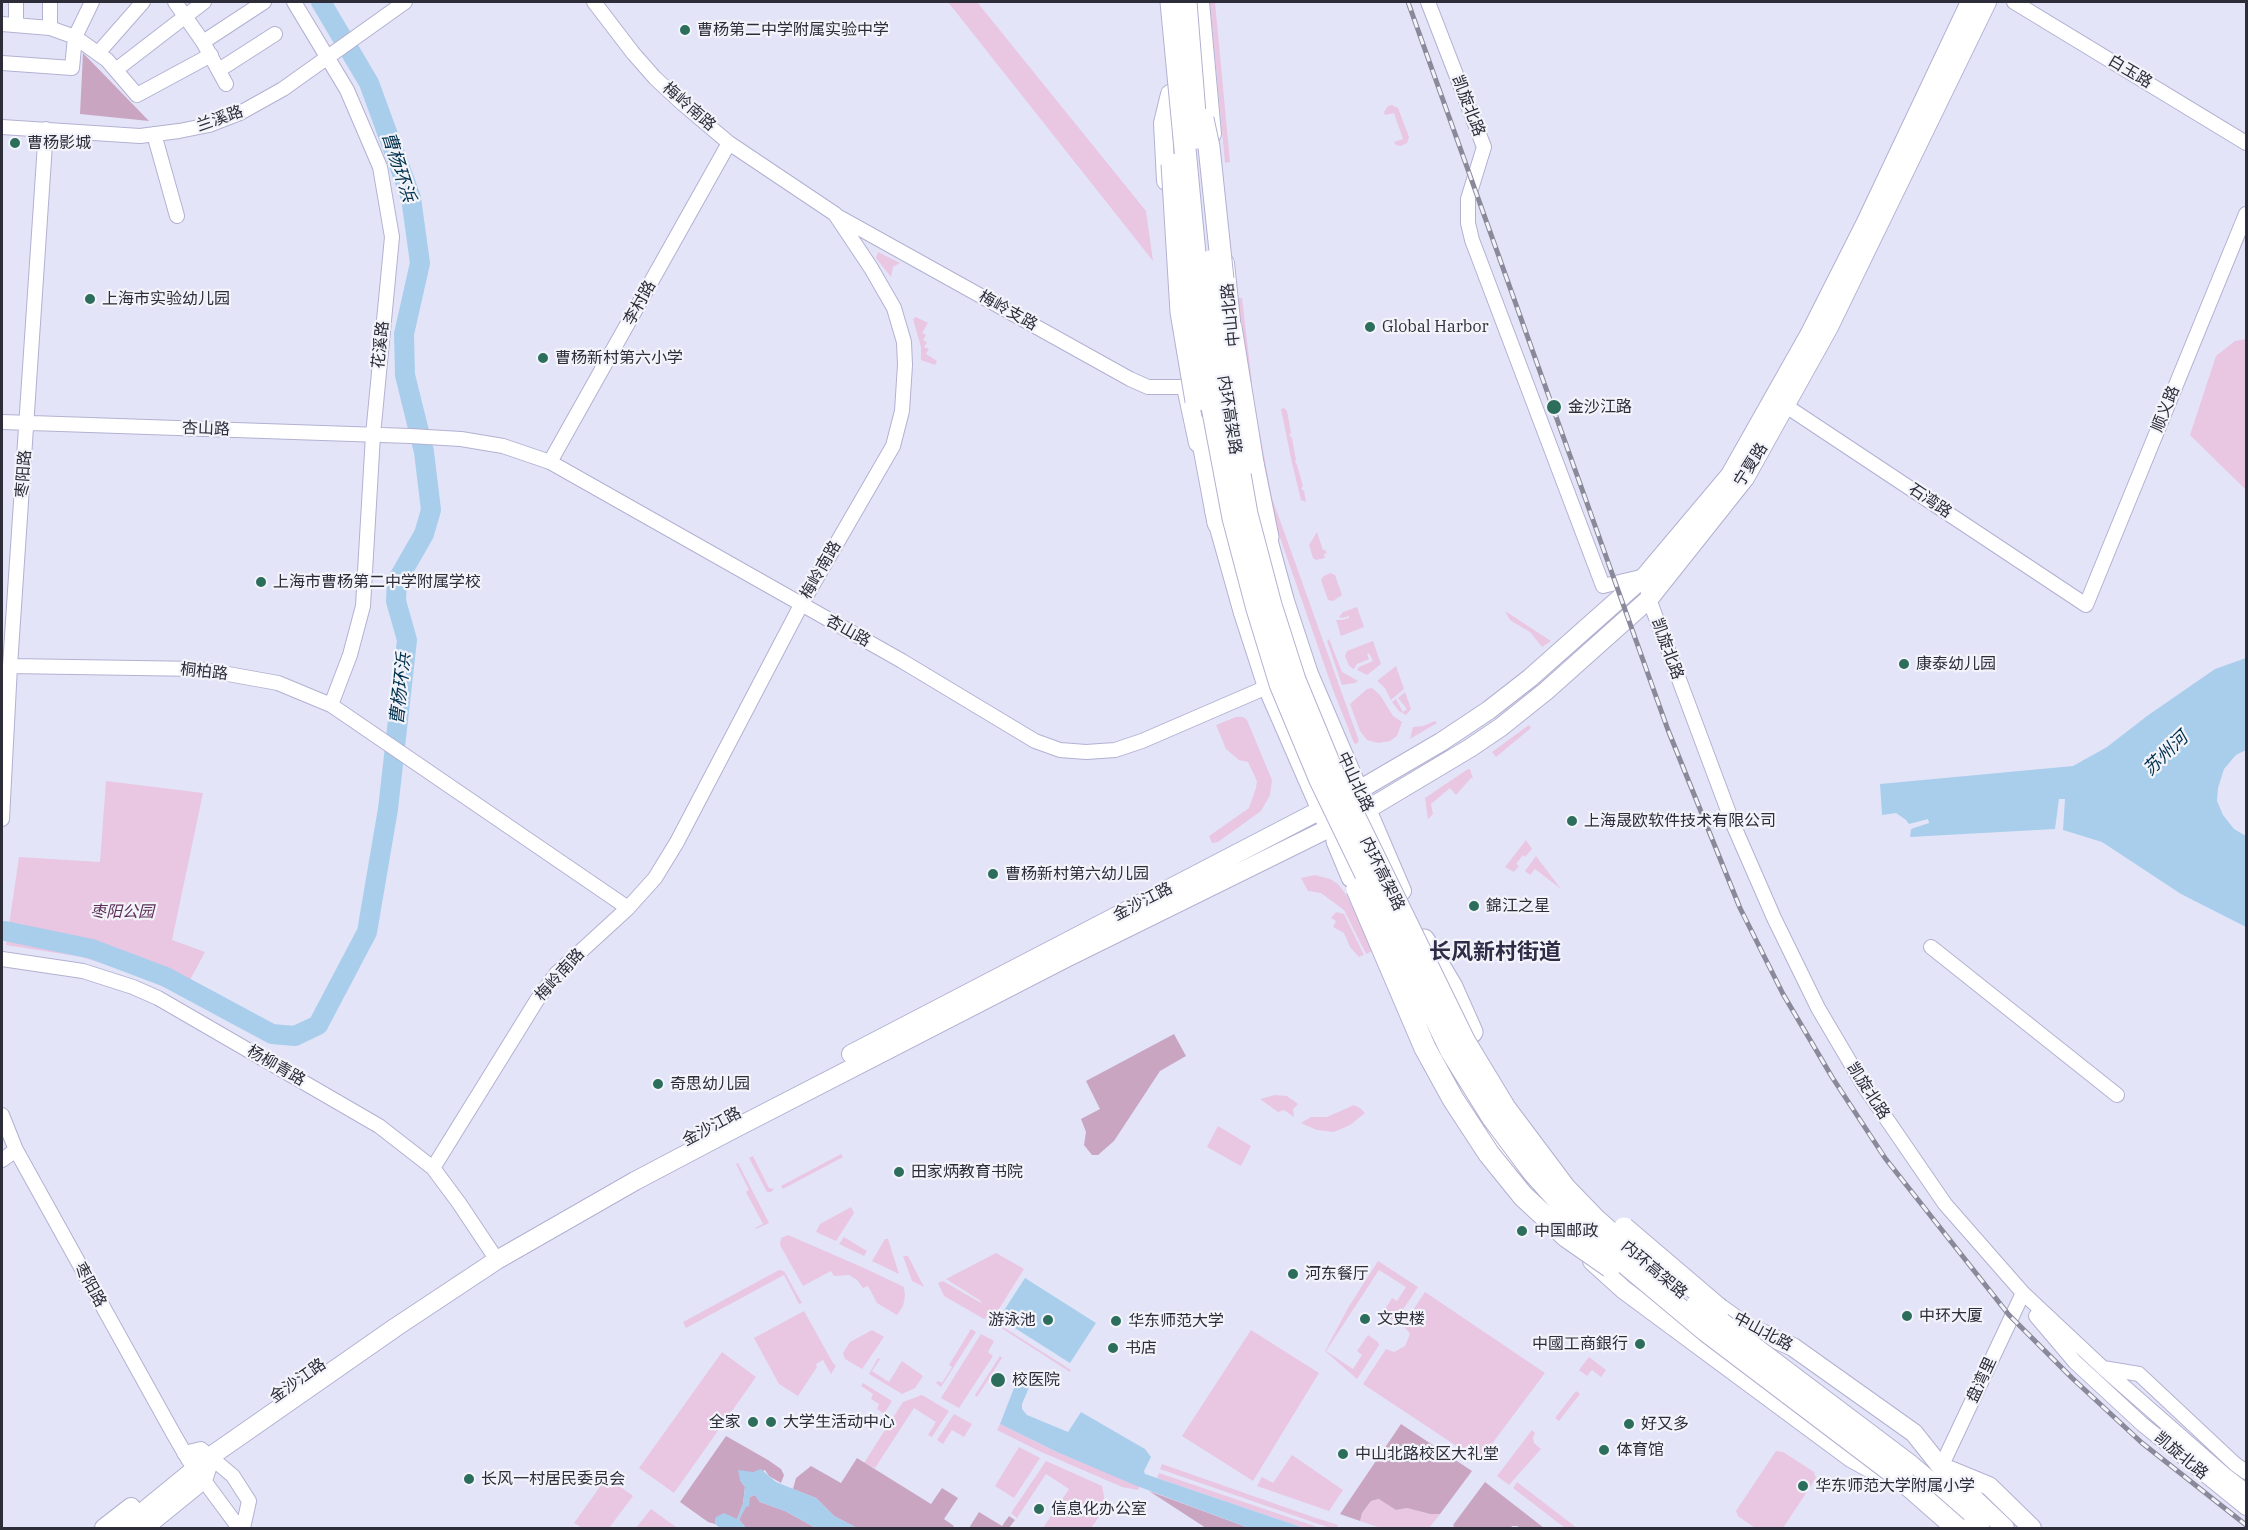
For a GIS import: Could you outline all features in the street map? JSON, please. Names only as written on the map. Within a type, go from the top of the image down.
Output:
[{"type":"highway","points":[[1170,2],[1167,99],[1181,312],[1218,523]]},
{"type":"highway","name":"内环高架路","points":[[1170,2],[1207,380],[1233,518],[1257,609],[1280,684],[1320,780],[1446,1041],[1492,1117],[1533,1172],[1584,1229],[1677,1307],[1899,1478],[1957,1528]]},
{"type":"highway","name":"内环高架路","points":[[1186,2],[1206,231],[1223,377],[1247,514],[1271,605],[1295,680],[1333,772],[1460,1032],[1505,1108],[1545,1164],[1595,1219],[1642,1261],[1714,1319],[1867,1432],[1953,1502],[1979,1528]]},
{"type":"highway","points":[[1193,77],[1209,147],[1223,282],[1253,463],[1268,537]]},
{"type":"highway","points":[[1333,835],[1425,1048],[1453,1099],[1489,1154],[1523,1196],[1567,1237],[1637,1286],[1677,1307]]},
{"type":"highway","points":[[1422,936],[1452,987],[1472,1032],[1552,1151],[1583,1189],[1627,1231],[1867,1432]]},
{"type":"main road","points":[[1163,2],[1185,261],[1201,401],[1219,491],[1218,523]]},
{"type":"main road","name":"中山北路","points":[[1200,2],[1239,400],[1249,458],[1268,537],[1309,674],[1394,874],[1468,1037],[1538,1143],[1569,1183],[1650,1257],[1744,1325],[1793,1347],[1914,1433],[1941,1467],[2005,1528]]},
{"type":"main road","name":"宁夏路","points":[[1368,809],[1451,761],[1501,727],[1546,692],[1648,598],[1745,478],[1809,335],[1865,224],[1970,2]]},
{"type":"main road","name":"宁夏路","points":[[1359,790],[1490,710],[1530,678],[1645,576],[1730,475],[1829,327],[1986,2]]},
{"type":"main road","points":[[1170,94],[1163,123],[1174,314],[1186,387],[1218,523],[1243,613],[1267,687],[1321,809],[1333,835],[1364,885],[1442,1061],[1491,1134],[1506,1176],[1554,1228],[1624,1290],[1851,1458],[1893,1481],[1944,1528]]},
{"type":"main road","name":"金沙江路","points":[[104,1528],[386,1319],[627,1171],[1359,790]]},
{"type":"main road","name":"金沙江路","points":[[494,1254],[1066,958],[1333,835],[1368,809]]},
{"type":"main road","name":"金沙江路","points":[[123,1528],[197,1461]]},
{"type":"main road","name":"金沙江路","points":[[144,1528],[197,1461]]},
{"type":"main road","points":[[1941,1467],[1989,1486],[2032,1528]]},
{"type":"street","points":[[16,2],[16,25]]},
{"type":"street","points":[[50,2],[50,28]]},
{"type":"street","points":[[2,63],[72,68],[75,37],[92,2]]},
{"type":"street","points":[[99,52],[143,2]]},
{"type":"street","points":[[175,2],[203,42],[226,84]]},
{"type":"street","points":[[117,69],[204,2]]},
{"type":"street","points":[[203,42],[264,2]]},
{"type":"street","name":"花溪路","points":[[294,2],[333,54],[380,167],[392,237],[373,435],[363,606],[350,655],[331,705]]},
{"type":"street","name":"兰溪路","points":[[2,127],[140,136],[208,125],[240,113],[284,89],[405,2]]},
{"type":"street","name":"梅岭南路","points":[[433,1168],[556,974],[628,908],[655,878],[677,842],[801,605],[893,446],[902,411],[904,342],[897,316],[871,268],[835,214],[729,143],[655,78],[594,2]]},
{"type":"street","name":"凯旋北路","points":[[1428,2],[1484,147],[1468,199],[1468,224],[1475,249],[1603,586],[1645,576],[1648,598],[1733,824],[1774,918],[1818,1008],[1864,1086],[1945,1204],[2023,1293],[2103,1368],[2139,1374],[2235,1464],[2247,1472]]},
{"type":"street","name":"白玉路","points":[[2014,2],[2247,143]]},
{"type":"street","points":[[2,24],[50,28],[75,37],[99,52],[117,69],[137,95],[211,55]]},
{"type":"street","points":[[219,70],[275,34]]},
{"type":"street","name":"枣阳路","points":[[2,819],[46,129]]},
{"type":"street","points":[[154,134],[177,216]]},
{"type":"street","name":"李村路","points":[[550,462],[729,143]]},
{"type":"street","name":"梅岭支路","points":[[835,214],[1130,379],[1148,387],[1186,387]]},
{"type":"street","name":"顺义路","points":[[2086,605],[2247,214]]},
{"type":"street","name":"石湾路","points":[[1779,401],[2086,605]]},
{"type":"street","name":"杏山路","points":[[2,422],[432,437],[502,446],[550,462],[902,661],[1035,741],[1060,750],[1086,752],[1115,750],[1153,737],[1267,687]]},
{"type":"street","name":"桐柏路","points":[[10,666],[200,669],[278,683],[331,705],[628,908]]},
{"type":"street","points":[[1931,947],[2117,1095]]},
{"type":"street","name":"杨柳青路","points":[[2,959],[83,971],[133,987],[158,998],[379,1126],[433,1168],[494,1254]]},
{"type":"street","name":"枣阳路","points":[[2,1115],[16,1150],[197,1461],[239,1528]]},
{"type":"street","points":[[2,1160],[16,1150]]},
{"type":"street","name":"凯旋北路","points":[[2023,1293],[2039,1320],[2075,1362],[2142,1424],[2247,1508]]},
{"type":"street","name":"盘湾里","points":[[1941,1467],[2023,1293]]},
{"type":"street","points":[[2103,1368],[2225,1475],[2247,1491]]},
{"type":"street","name":"枣阳路","points":[[197,1461],[233,1476],[248,1497],[249,1506],[243,1528]]},
{"type":"green space","points":[[948,2],[977,2],[1146,211],[1153,261]]},
{"type":"green space","points":[[1210,2],[1215,2],[1230,162],[1225,163]]},
{"type":"green space","points":[[1388,106],[1398,108],[1409,137],[1407,143],[1401,146],[1394,142],[1403,139],[1394,113],[1385,115],[1384,112]]},
{"type":"green space","points":[[878,252],[900,263],[893,267],[891,277],[876,258]]},
{"type":"green space","points":[[1238,298],[1242,298],[1252,383],[1247,384]]},
{"type":"green space","points":[[916,317],[928,323],[922,333],[926,335],[923,340],[927,342],[924,347],[929,349],[926,354],[937,361],[935,365],[921,360],[921,347],[913,319]]},
{"type":"green space","points":[[2246,339],[2246,490],[2190,435],[2216,356],[2235,341]]},
{"type":"green space","points":[[1284,408],[1287,411],[1291,433],[1289,435],[1292,438],[1295,462],[1306,502],[1301,500],[1292,463],[1281,409]]},
{"type":"green space","points":[[1256,413],[1272,498],[1359,741],[1356,744],[1333,690],[1267,500],[1252,414]]},
{"type":"green space","points":[[1317,532],[1323,550],[1327,553],[1324,554],[1325,558],[1316,560],[1313,558],[1309,545]]},
{"type":"green space","points":[[1330,573],[1335,575],[1342,595],[1333,601],[1328,600],[1321,580]]},
{"type":"green space","points":[[1357,607],[1364,627],[1341,636],[1336,620],[1349,618],[1349,616],[1339,617],[1343,612]]},
{"type":"green space","points":[[1505,611],[1551,641],[1542,647],[1530,632],[1510,620]]},
{"type":"green space","points":[[1329,639],[1342,672],[1358,681],[1355,683],[1342,685],[1327,641]]},
{"type":"green space","points":[[1373,641],[1381,664],[1367,675],[1357,670],[1373,661],[1369,653],[1367,654],[1369,659],[1357,664],[1354,669],[1349,666],[1345,656],[1347,651]]},
{"type":"green space","points":[[1396,666],[1404,689],[1391,700],[1385,688],[1377,681]]},
{"type":"green space","points":[[1372,688],[1380,695],[1393,716],[1402,722],[1397,736],[1390,741],[1378,743],[1367,740],[1360,731],[1350,704],[1367,689]]},
{"type":"green space","points":[[1405,692],[1411,709],[1406,715],[1399,711],[1392,702],[1396,699],[1403,712],[1407,709],[1398,698]]},
{"type":"green space","points":[[1236,717],[1243,717],[1247,720],[1272,780],[1270,795],[1261,811],[1218,842],[1212,843],[1209,836],[1249,808],[1256,788],[1257,781],[1248,762],[1239,760],[1226,749],[1216,725]]},
{"type":"green space","points":[[1435,721],[1437,723],[1410,739],[1413,727]]},
{"type":"green space","points":[[1529,725],[1531,728],[1496,757],[1492,752]]},
{"type":"green space","points":[[1468,769],[1473,779],[1471,778],[1456,795],[1450,788],[1431,804],[1433,814],[1428,819],[1425,798]]},
{"type":"green space","name":"枣阳公园","points":[[106,781],[203,793],[172,940],[205,952],[182,995],[132,973],[82,957],[6,945],[19,857],[100,862]]},
{"type":"green space","points":[[1526,840],[1532,849],[1516,864],[1519,866],[1514,872],[1505,867]]},
{"type":"green space","points":[[1536,856],[1561,889],[1535,869],[1530,875],[1525,871]]},
{"type":"green space","points":[[1315,875],[1338,884],[1347,896],[1374,950],[1366,954],[1344,910],[1321,893],[1308,891],[1301,878]]},
{"type":"green space","points":[[1336,912],[1344,914],[1364,955],[1359,957],[1350,947],[1344,933],[1333,927],[1336,921],[1331,918]]},
{"type":"green space","points":[[1275,1095],[1287,1096],[1298,1104],[1293,1109],[1294,1117],[1284,1110],[1278,1112],[1260,1099]]},
{"type":"green space","points":[[1354,1105],[1365,1113],[1350,1125],[1334,1132],[1317,1130],[1301,1123],[1311,1117],[1327,1117]]},
{"type":"green space","points":[[1218,1126],[1251,1146],[1241,1166],[1207,1147]]},
{"type":"green space","points":[[841,1154],[843,1157],[783,1189],[781,1186]]},
{"type":"green space","points":[[753,1156],[769,1188],[774,1189],[771,1192],[767,1192],[749,1158]]},
{"type":"green space","points":[[738,1163],[769,1223],[756,1229],[763,1224],[746,1192],[749,1190],[736,1164]]},
{"type":"green space","points":[[851,1207],[854,1213],[836,1241],[816,1232],[820,1224]]},
{"type":"green space","points":[[788,1235],[904,1287],[903,1306],[897,1315],[877,1303],[868,1286],[863,1288],[849,1275],[834,1276],[831,1271],[803,1286],[780,1245],[781,1238]]},
{"type":"green space","points":[[844,1237],[867,1251],[864,1256],[839,1244]]},
{"type":"green space","points":[[885,1239],[888,1239],[899,1274],[872,1261]]},
{"type":"green space","points":[[996,1253],[1024,1269],[992,1320],[1071,1370],[1070,1372],[986,1318],[984,1319],[944,1296],[938,1283],[943,1281],[981,1303],[946,1279]]},
{"type":"green space","points":[[903,1256],[908,1256],[924,1287],[912,1281]]},
{"type":"green space","points":[[1378,1261],[1418,1287],[1396,1320],[1380,1317],[1392,1298],[1397,1301],[1406,1287],[1379,1270],[1326,1351],[1353,1369],[1362,1355],[1357,1351],[1368,1335],[1378,1342],[1379,1345],[1357,1379],[1325,1351],[1348,1308]]},
{"type":"green space","points":[[779,1270],[784,1271],[802,1303],[799,1304],[784,1275],[686,1328],[683,1322]]},
{"type":"green space","points":[[1425,1292],[1545,1373],[1479,1461],[1363,1384],[1386,1349],[1394,1352],[1405,1346],[1410,1334],[1403,1325]]},
{"type":"green space","points":[[804,1311],[836,1366],[831,1374],[823,1360],[816,1364],[817,1367],[798,1396],[779,1384],[754,1338]]},
{"type":"green space","points":[[971,1329],[976,1332],[941,1387],[936,1383],[938,1381],[942,1383],[952,1367],[949,1365]]},
{"type":"green space","points":[[872,1330],[884,1337],[862,1369],[845,1359],[843,1353],[850,1342]]},
{"type":"green space","points":[[1251,1330],[1319,1373],[1253,1481],[1182,1436]]},
{"type":"green space","points":[[981,1334],[994,1341],[988,1352],[993,1356],[959,1408],[941,1398]]},
{"type":"green space","points":[[722,1352],[756,1377],[674,1493],[639,1468]]},
{"type":"green space","points":[[1000,1356],[1002,1358],[977,1397],[975,1395]]},
{"type":"green space","points":[[1589,1357],[1606,1370],[1601,1377],[1592,1370],[1587,1376],[1579,1370]]},
{"type":"green space","points":[[878,1358],[880,1359],[872,1371],[889,1382],[902,1361],[923,1376],[915,1388],[902,1394],[869,1374]]},
{"type":"green space","points":[[863,1383],[892,1401],[884,1414],[877,1409],[879,1404],[871,1399],[873,1394],[861,1386]]},
{"type":"green space","points":[[1576,1391],[1580,1394],[1559,1421],[1555,1418]]},
{"type":"green space","points":[[922,1395],[949,1411],[932,1437],[928,1435],[936,1422],[914,1408],[875,1468],[864,1463],[903,1402]]},
{"type":"green space","points":[[954,1414],[972,1424],[964,1437],[952,1430],[943,1444],[937,1440]]},
{"type":"green space","points":[[1000,1424],[1057,1452],[1140,1486],[1138,1490],[1122,1487],[1039,1451],[997,1430]]},
{"type":"green space","points":[[1532,1430],[1535,1433],[1534,1443],[1541,1449],[1509,1485],[1497,1476]]},
{"type":"green space","points":[[1019,1447],[1040,1458],[1014,1498],[995,1486]]},
{"type":"green space","points":[[1776,1451],[1783,1452],[1814,1472],[1816,1478],[1783,1528],[1755,1528],[1738,1516],[1736,1511]]},
{"type":"green space","points":[[1292,1455],[1343,1490],[1329,1511],[1257,1486],[1262,1477],[1273,1483]]},
{"type":"green space","points":[[1046,1461],[1102,1486],[1106,1507],[1091,1528],[1043,1528],[1069,1489],[1046,1474],[1017,1518],[1011,1513]]},
{"type":"green space","points":[[1162,1464],[1338,1525],[1337,1528],[1330,1528],[1160,1469]]},
{"type":"green space","points":[[1159,1473],[1320,1528],[1304,1528],[1157,1478]]},
{"type":"green space","points":[[607,1477],[633,1496],[609,1528],[582,1528],[574,1523]]},
{"type":"green space","points":[[1517,1482],[1577,1528],[1565,1528],[1513,1488]]},
{"type":"green space","points":[[1380,1499],[1396,1510],[1407,1508],[1440,1514],[1429,1528],[1381,1528],[1360,1521],[1362,1513],[1371,1501]]},
{"type":"green space","points":[[651,1509],[676,1527],[636,1528]]},
{"type":"shaded area","points":[[83,53],[149,121],[80,114]]},
{"type":"shaded area","points":[[1174,1034],[1186,1056],[1160,1071],[1114,1141],[1098,1155],[1092,1155],[1084,1145],[1086,1132],[1081,1119],[1100,1109],[1086,1081]]},
{"type":"shaded area","points":[[1401,1424],[1472,1471],[1440,1514],[1407,1508],[1396,1510],[1379,1499],[1371,1501],[1362,1513],[1360,1521],[1340,1514]]},
{"type":"shaded area","points":[[726,1436],[768,1460],[781,1469],[784,1475],[781,1483],[769,1476],[765,1470],[740,1480],[745,1487],[743,1504],[737,1519],[716,1517],[715,1524],[708,1522],[680,1502]]},
{"type":"shaded area","points":[[857,1458],[931,1504],[942,1488],[958,1498],[944,1519],[954,1526],[952,1528],[857,1528],[834,1516],[816,1498],[793,1489],[796,1478],[811,1466],[841,1483]]},
{"type":"shaded area","points":[[1485,1482],[1544,1528],[1512,1526],[1511,1528],[1455,1528],[1453,1525]]},
{"type":"shaded area","points":[[1149,1491],[1249,1528],[1206,1528]]},
{"type":"shaded area","points":[[755,1495],[760,1502],[785,1511],[816,1528],[746,1528],[740,1518],[750,1497]]},
{"type":"shaded area","points":[[979,1512],[1002,1526],[1009,1516],[1015,1520],[1009,1528],[969,1528]]},
{"type":"water","name":"苏州河","points":[[2246,658],[2246,750],[2236,755],[2224,769],[2218,788],[2217,801],[2223,815],[2234,829],[2246,836],[2246,927],[2181,894],[2102,842],[2063,830],[2065,799],[2059,799],[2055,829],[1910,837],[1911,829],[1929,823],[1928,819],[1909,824],[1896,813],[1882,815],[1880,784],[2073,766],[2107,747],[2215,669]]},
{"type":"water","name":"游泳池","points":[[1025,1278],[1096,1323],[1070,1363],[999,1318]]},
{"type":"water","points":[[1019,1375],[1031,1383],[1022,1404],[1022,1409],[1027,1415],[1068,1432],[1081,1412],[1145,1449],[1151,1457],[1144,1471],[1145,1474],[1304,1528],[1249,1528],[1137,1486],[1057,1452],[1000,1424]]},
{"type":"water","points":[[761,1469],[776,1482],[816,1498],[834,1516],[857,1528],[816,1528],[785,1511],[760,1502],[755,1495],[750,1497],[749,1506],[740,1518],[746,1528],[720,1528],[715,1524],[716,1517],[724,1513],[737,1519],[743,1504],[745,1487],[740,1480],[738,1470],[753,1472]]},
{"type":"waterway","name":"曹杨环浜","points":[[5,931],[92,949],[166,977],[272,1034],[295,1036],[318,1025],[367,932],[388,809],[407,640],[396,601],[397,581],[424,534],[431,510],[424,452],[405,375],[404,334],[420,263],[411,198],[369,83],[321,2]]},
{"type":"railway","points":[[1408,2],[1668,730],[1740,908],[1783,994],[1832,1077],[1885,1158],[2009,1315],[2142,1443],[2246,1525]]},
{"type":"place","name":"曹杨第二中学附属实验中学","points":[[685,30]]},
{"type":"place","name":"曹杨影城","points":[[15,143]]},
{"type":"place","name":"上海市实验幼儿园","points":[[90,299]]},
{"type":"place","name":"Global Harbor","points":[[1370,327]]},
{"type":"place","name":"曹杨新村第六小学","points":[[543,358]]},
{"type":"place","name":"金沙江路","points":[[1554,407]]},
{"type":"place","name":"上海市曹杨第二中学附属学校","points":[[261,582]]},
{"type":"place","name":"康泰幼儿园","points":[[1904,664]]},
{"type":"place","name":"上海晟欧软件技术有限公司","points":[[1572,821]]},
{"type":"place","name":"曹杨新村第六幼儿园","points":[[993,874]]},
{"type":"place","name":"錦江之星","points":[[1474,906]]},
{"type":"place","name":"奇思幼儿园","points":[[658,1084]]},
{"type":"place","name":"田家炳教育书院","points":[[899,1172]]},
{"type":"place","name":"中国邮政","points":[[1522,1231]]},
{"type":"place","name":"河东餐厅","points":[[1293,1274]]},
{"type":"place","name":"中环大厦","points":[[1907,1316]]},
{"type":"place","name":"文史楼","points":[[1365,1319]]},
{"type":"place","name":"游泳池","points":[[1048,1320]]},
{"type":"place","name":"华东师范大学","points":[[1116,1321]]},
{"type":"place","name":"中國工商銀行","points":[[1640,1344]]},
{"type":"place","name":"书店","points":[[1113,1348]]},
{"type":"place","name":"校医院","points":[[998,1380]]},
{"type":"place","name":"全家","points":[[753,1422]]},
{"type":"place","name":"大学生活动中心","points":[[771,1422]]},
{"type":"place","name":"好又多","points":[[1629,1424]]},
{"type":"place","name":"体育馆","points":[[1604,1450]]},
{"type":"place","name":"中山北路校区大礼堂","points":[[1343,1454]]},
{"type":"place","name":"长风一村居民委员会","points":[[469,1479]]},
{"type":"place","name":"华东师范大学附属小学","points":[[1803,1486]]},
{"type":"place","name":"信息化办公室","points":[[1039,1509]]},
{"type":"district","name":"长风新村街道","points":[[1495,953]]}]
